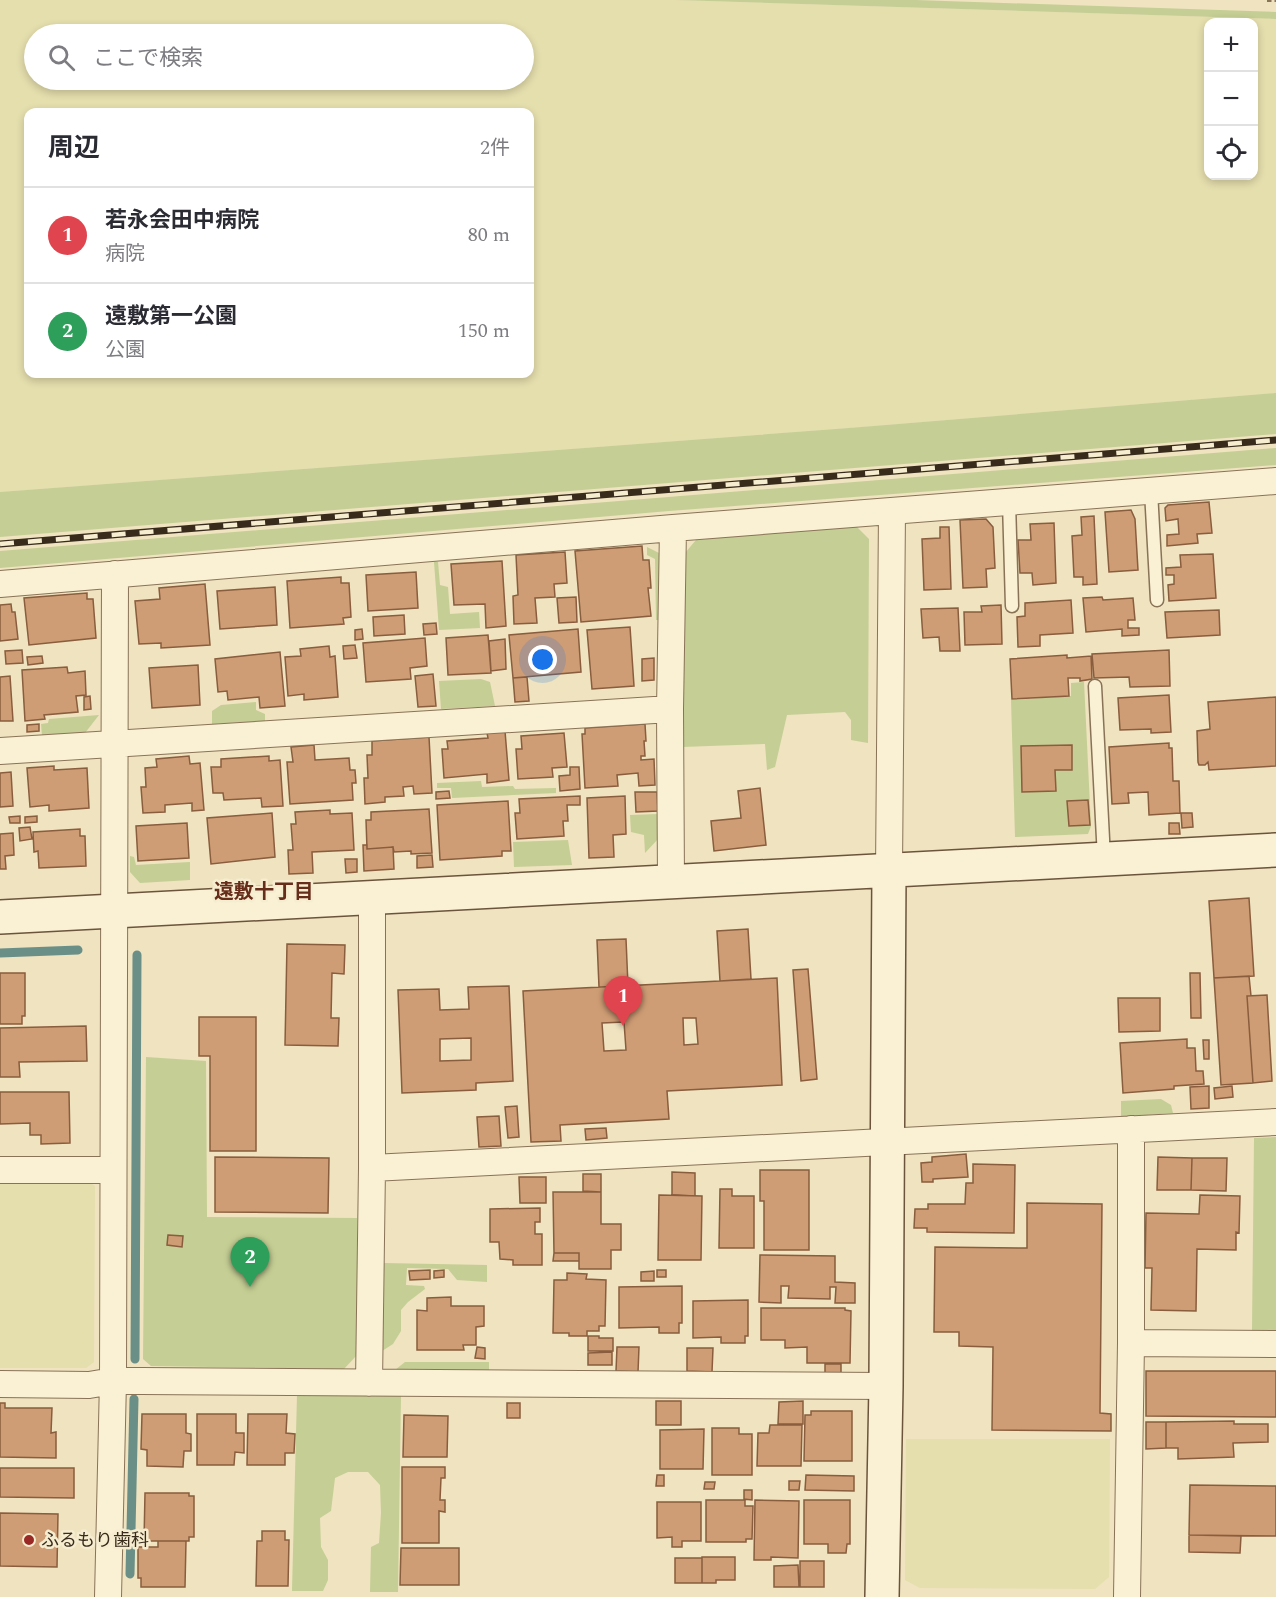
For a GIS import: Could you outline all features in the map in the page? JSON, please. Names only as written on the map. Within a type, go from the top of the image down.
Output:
[{"type":"street","points":[[0,584],[892,510],[1276,481]]},
{"type":"street","points":[[882,1597],[886,1386],[892,510]]},
{"type":"street","points":[[671,881],[670,709],[673,528]]},
{"type":"street","points":[[108,1597],[113,1381],[115,574]]},
{"type":"street","points":[[0,751],[114,742],[670,709]]},
{"type":"street","points":[[0,917],[1276,850]]},
{"type":"street","points":[[369,1383],[372,897]]},
{"type":"street","points":[[372,1168],[1276,1122]]},
{"type":"street","points":[[1127,1597],[1131,1343],[1131,1130]]},
{"type":"street","points":[[0,1170],[113,1170]]},
{"type":"street","points":[[1131,1343],[1276,1344]]},
{"type":"street","points":[[0,1384],[89,1384],[113,1381],[886,1386]]},
{"type":"lane","points":[[1150,491],[1157,600]]},
{"type":"lane","points":[[1009,502],[1012,606]]},
{"type":"lane","points":[[1095,686],[1104,859]]},
{"type":"path","points":[[1267,0],[1276,0]]},
{"type":"shaded area","points":[[0,0],[677,0],[1244,18],[1204,18],[1204,180],[1258,180],[1258,18],[1276,19],[1276,393],[849,428],[0,492]]},
{"type":"shaded area","points":[[0,1179],[86,1180],[95,1186],[94,1362],[86,1368],[0,1368]]},
{"type":"shaded area","points":[[906,1439],[1110,1439],[1109,1577],[1095,1589],[920,1588],[905,1580]]},
{"type":"green space","points":[[677,0],[915,0],[1276,12],[1276,19]]},
{"type":"green space","points":[[1276,393],[1276,434],[0,537],[0,492],[849,428]]},
{"type":"green space","points":[[1276,448],[1276,465],[669,511],[0,568],[0,551]]},
{"type":"green space","points":[[856,526],[869,539],[868,743],[851,740],[851,720],[845,712],[787,715],[775,767],[767,770],[765,744],[682,747],[685,553],[696,540]]},
{"type":"green space","points":[[647,547],[663,555],[662,620],[656,620],[655,559],[647,555]]},
{"type":"green space","points":[[434,562],[438,562],[440,585],[448,587],[450,614],[479,612],[480,628],[439,630]]},
{"type":"green space","points":[[481,679],[490,682],[495,706],[441,709],[439,681]]},
{"type":"green space","points":[[1084,682],[1091,826],[1088,834],[1015,837],[1011,700],[1071,696],[1071,683]]},
{"type":"green space","points":[[256,702],[256,710],[265,714],[265,721],[212,724],[212,711],[221,705]]},
{"type":"green space","points":[[99,715],[85,733],[42,736],[41,724],[48,723],[49,719]]},
{"type":"green space","points":[[481,781],[482,787],[556,788],[556,793],[452,798],[451,788],[437,788],[437,783]]},
{"type":"green space","points":[[658,814],[658,839],[645,853],[644,835],[631,832],[630,815]]},
{"type":"green space","points":[[568,840],[572,865],[514,867],[513,842]]},
{"type":"green space","points":[[130,856],[134,857],[136,865],[190,862],[190,880],[140,883],[130,872]]},
{"type":"green space","points":[[146,1057],[206,1061],[207,1217],[357,1218],[357,1355],[344,1369],[151,1366],[143,1359]]},
{"type":"green space","points":[[1161,1099],[1171,1105],[1173,1113],[1121,1117],[1121,1101]]},
{"type":"green space","points":[[1276,1137],[1276,1331],[1252,1331],[1254,1138]]},
{"type":"green space","points":[[384,1263],[487,1265],[487,1282],[457,1280],[448,1269],[407,1268],[406,1285],[424,1286],[425,1289],[401,1310],[401,1331],[393,1344],[382,1351]]},
{"type":"green space","points":[[405,1362],[489,1362],[489,1370],[395,1370]]},
{"type":"green space","points":[[297,1395],[401,1396],[398,1592],[370,1592],[371,1547],[379,1543],[381,1513],[380,1485],[368,1472],[348,1472],[335,1478],[331,1511],[320,1518],[321,1547],[328,1560],[328,1580],[323,1591],[292,1591]]},
{"type":"building","points":[[1209,502],[1212,533],[1197,534],[1198,543],[1167,546],[1167,535],[1179,534],[1178,519],[1166,521],[1165,508],[1168,505]]},
{"type":"building","points":[[1131,510],[1135,519],[1138,570],[1109,572],[1105,512]]},
{"type":"building","points":[[1094,516],[1097,584],[1083,585],[1083,577],[1074,577],[1072,536],[1082,535],[1081,517]]},
{"type":"building","points":[[986,519],[993,527],[995,568],[986,569],[987,587],[963,588],[960,520]]},
{"type":"building","points":[[1054,523],[1056,583],[1033,585],[1032,573],[1020,573],[1018,540],[1031,540],[1030,524]]},
{"type":"building","points":[[940,527],[949,527],[951,589],[924,590],[922,539],[940,538]]},
{"type":"building","points":[[642,546],[643,560],[649,560],[651,588],[648,588],[651,616],[581,622],[575,551]]},
{"type":"building","points":[[565,552],[567,583],[554,584],[555,597],[535,598],[537,623],[514,624],[513,596],[518,595],[516,555]]},
{"type":"building","points":[[1213,554],[1216,598],[1169,601],[1168,585],[1174,584],[1174,575],[1166,575],[1166,568],[1181,567],[1180,555]]},
{"type":"building","points":[[502,561],[506,626],[486,628],[485,604],[454,605],[451,564]]},
{"type":"building","points":[[416,572],[418,608],[368,611],[366,575]]},
{"type":"building","points":[[341,577],[341,583],[349,583],[351,617],[343,618],[344,624],[290,628],[287,581]]},
{"type":"building","points":[[205,584],[210,645],[161,648],[161,643],[139,644],[135,601],[160,599],[159,588]]},
{"type":"building","points":[[275,587],[277,625],[220,629],[217,591]]},
{"type":"building","points":[[87,593],[87,599],[93,599],[96,638],[29,645],[24,598]]},
{"type":"building","points":[[576,597],[577,622],[559,623],[557,598]]},
{"type":"building","points":[[1102,597],[1103,600],[1133,598],[1135,620],[1128,620],[1128,628],[1139,628],[1139,635],[1122,636],[1122,629],[1086,632],[1083,598]]},
{"type":"building","points":[[1071,600],[1073,633],[1040,635],[1040,646],[1018,647],[1017,617],[1025,616],[1025,603]]},
{"type":"building","points":[[11,604],[12,612],[15,612],[18,639],[0,641],[0,605]]},
{"type":"building","points":[[1001,605],[1002,644],[965,645],[964,612],[982,612],[981,606]]},
{"type":"building","points":[[958,608],[960,651],[940,651],[939,637],[923,638],[921,609]]},
{"type":"building","points":[[1219,610],[1220,635],[1167,638],[1165,612]]},
{"type":"building","points":[[404,615],[405,634],[374,636],[373,617]]},
{"type":"building","points":[[436,623],[437,634],[424,635],[423,624]]},
{"type":"building","points":[[630,627],[634,686],[592,689],[587,630]]},
{"type":"building","points":[[362,629],[363,639],[355,640],[355,630]]},
{"type":"building","points":[[578,629],[581,672],[513,678],[509,635]]},
{"type":"building","points":[[488,635],[491,673],[448,675],[446,638]]},
{"type":"building","points":[[425,638],[427,666],[410,668],[411,679],[366,682],[363,643]]},
{"type":"building","points":[[505,639],[506,669],[491,671],[489,641]]},
{"type":"building","points":[[355,645],[357,658],[344,659],[343,646]]},
{"type":"building","points":[[329,646],[330,657],[335,656],[338,697],[304,700],[304,694],[288,696],[285,657],[301,656],[300,649]]},
{"type":"building","points":[[22,650],[23,663],[6,664],[5,651]]},
{"type":"building","points":[[1169,650],[1170,686],[1130,687],[1129,677],[1094,678],[1092,654]]},
{"type":"building","points":[[280,652],[285,706],[260,708],[259,697],[228,700],[227,691],[218,692],[215,659]]},
{"type":"building","points":[[1067,655],[1067,658],[1091,656],[1092,679],[1080,681],[1080,678],[1068,678],[1069,696],[1012,699],[1010,659]]},
{"type":"building","points":[[42,656],[43,663],[28,665],[27,657]]},
{"type":"building","points":[[654,658],[654,680],[642,681],[642,659]]},
{"type":"building","points":[[198,665],[200,705],[152,708],[149,668]]},
{"type":"building","points":[[67,667],[68,673],[85,671],[86,695],[76,696],[78,712],[44,715],[45,719],[25,721],[22,670]]},
{"type":"building","points":[[433,674],[436,706],[418,707],[415,676]]},
{"type":"building","points":[[10,676],[13,721],[0,721],[0,677]]},
{"type":"building","points":[[527,677],[529,701],[515,702],[513,678]]},
{"type":"building","points":[[1169,695],[1171,732],[1151,733],[1151,729],[1120,730],[1118,698]]},
{"type":"building","points":[[90,696],[91,709],[84,710],[84,697]]},
{"type":"building","points":[[1276,697],[1276,766],[1209,770],[1208,762],[1205,765],[1199,765],[1197,731],[1210,729],[1208,702]]},
{"type":"building","points":[[39,724],[39,731],[27,732],[27,725]]},
{"type":"building","points":[[645,724],[645,756],[641,756],[641,760],[654,759],[655,785],[639,786],[638,773],[617,775],[618,786],[585,788],[582,734],[585,734],[585,728]]},
{"type":"building","points":[[505,731],[509,780],[487,783],[487,774],[444,778],[442,749],[448,749],[447,741],[488,738],[487,733]]},
{"type":"building","points":[[564,733],[567,767],[552,768],[553,777],[518,779],[516,749],[522,749],[521,736]]},
{"type":"building","points":[[429,737],[432,793],[414,794],[413,786],[403,787],[404,796],[385,797],[385,802],[365,804],[364,778],[368,778],[367,755],[372,755],[372,741]]},
{"type":"building","points":[[1169,743],[1169,748],[1172,748],[1173,781],[1179,781],[1180,813],[1149,815],[1148,792],[1128,793],[1129,803],[1112,804],[1109,747]]},
{"type":"building","points":[[314,745],[315,760],[349,758],[350,770],[355,770],[356,783],[352,783],[353,800],[290,804],[287,762],[293,762],[291,747]]},
{"type":"building","points":[[1072,745],[1072,770],[1055,770],[1056,791],[1022,792],[1021,746]]},
{"type":"building","points":[[189,756],[190,764],[200,763],[204,810],[192,811],[192,803],[165,805],[165,812],[143,813],[141,787],[146,787],[145,768],[157,767],[156,759]]},
{"type":"building","points":[[269,756],[269,761],[280,760],[283,806],[262,807],[261,798],[224,800],[223,793],[213,793],[211,767],[221,767],[221,759]]},
{"type":"building","points":[[54,766],[54,770],[87,768],[89,808],[49,811],[49,805],[30,807],[27,768]]},
{"type":"building","points":[[570,767],[579,767],[580,789],[560,791],[559,776],[570,775]]},
{"type":"building","points":[[11,772],[13,806],[0,807],[0,773]]},
{"type":"building","points":[[760,788],[766,845],[714,851],[711,821],[741,818],[738,791]]},
{"type":"building","points":[[449,791],[450,798],[436,799],[436,792]]},
{"type":"building","points":[[635,792],[657,792],[658,811],[636,812]]},
{"type":"building","points":[[580,796],[580,805],[567,805],[568,821],[563,821],[564,836],[517,839],[515,813],[520,813],[519,799]]},
{"type":"building","points":[[625,796],[626,834],[613,835],[614,857],[589,858],[587,798]]},
{"type":"building","points":[[1088,800],[1090,825],[1069,826],[1067,801]]},
{"type":"building","points":[[508,801],[511,851],[502,851],[502,856],[440,860],[437,805]]},
{"type":"building","points":[[429,809],[432,853],[394,852],[393,847],[367,849],[366,820],[371,820],[371,812]]},
{"type":"building","points":[[330,810],[330,814],[352,813],[354,850],[312,852],[313,873],[289,874],[288,850],[293,850],[291,824],[296,824],[295,812]]},
{"type":"building","points":[[272,813],[275,857],[211,864],[207,818]]},
{"type":"building","points":[[1181,813],[1192,813],[1193,827],[1182,828]]},
{"type":"building","points":[[20,816],[20,823],[10,823],[9,817]]},
{"type":"building","points":[[37,816],[37,822],[25,823],[25,817]]},
{"type":"building","points":[[187,823],[189,858],[138,861],[136,826]]},
{"type":"building","points":[[1169,823],[1179,823],[1180,834],[1169,834]]},
{"type":"building","points":[[30,827],[32,839],[20,841],[19,828]]},
{"type":"building","points":[[80,829],[80,836],[85,836],[86,866],[39,868],[38,851],[34,852],[33,832]]},
{"type":"building","points":[[13,833],[14,855],[5,856],[6,869],[0,869],[0,834]]},
{"type":"building","points":[[363,845],[367,845],[367,849],[393,847],[394,869],[364,871]]},
{"type":"building","points":[[432,855],[433,867],[417,868],[417,856]]},
{"type":"building","points":[[345,859],[357,859],[357,872],[346,873]]},
{"type":"building","points":[[1249,898],[1254,976],[1214,978],[1209,901]]},
{"type":"building","points":[[748,929],[751,979],[720,981],[717,931]]},
{"type":"building","points":[[626,939],[628,986],[599,987],[597,940]]},
{"type":"building","points":[[287,944],[345,945],[344,974],[332,973],[331,1018],[339,1018],[338,1046],[285,1045]]},
{"type":"building","points":[[808,969],[817,1079],[801,1081],[793,970]]},
{"type":"building","points":[[0,973],[25,973],[25,1016],[22,1016],[22,1024],[0,1024]]},
{"type":"building","points":[[1190,973],[1200,973],[1201,1018],[1191,1018]]},
{"type":"building","points":[[1249,976],[1251,996],[1247,996],[1253,1083],[1221,1085],[1214,978]]},
{"type":"building","points":[[777,978],[782,1085],[667,1091],[669,1119],[560,1125],[561,1141],[531,1142],[523,991]],"holes":[[[683,1018],[696,1018],[698,1044],[684,1045]],[[624,1022],[626,1050],[604,1051],[602,1023]]]},
{"type":"building","points":[[509,986],[513,1081],[476,1083],[476,1090],[402,1093],[398,990],[439,989],[440,1010],[469,1009],[468,987]],"holes":[[[471,1038],[471,1060],[440,1061],[440,1039]]]},
{"type":"building","points":[[1267,995],[1272,1081],[1253,1083],[1247,996]]},
{"type":"building","points":[[1118,998],[1160,998],[1160,1031],[1119,1032]]},
{"type":"building","points":[[199,1017],[256,1017],[256,1151],[210,1151],[210,1056],[199,1056]]},
{"type":"building","points":[[86,1026],[87,1061],[19,1062],[20,1077],[0,1077],[0,1028]]},
{"type":"building","points":[[1187,1039],[1187,1048],[1195,1048],[1196,1071],[1203,1071],[1204,1084],[1123,1093],[1120,1043]]},
{"type":"building","points":[[1203,1040],[1209,1040],[1209,1059],[1204,1059]]},
{"type":"building","points":[[1209,1086],[1209,1108],[1191,1109],[1190,1087]]},
{"type":"building","points":[[1232,1086],[1233,1097],[1215,1099],[1214,1088]]},
{"type":"building","points":[[0,1092],[69,1092],[70,1143],[41,1144],[41,1135],[30,1135],[30,1123],[0,1124]]},
{"type":"building","points":[[517,1106],[519,1137],[508,1138],[505,1107]]},
{"type":"building","points":[[499,1116],[501,1146],[479,1147],[477,1117]]},
{"type":"building","points":[[606,1128],[607,1138],[586,1140],[585,1129]]},
{"type":"building","points":[[966,1154],[968,1177],[922,1182],[921,1163],[932,1162],[932,1157]]},
{"type":"building","points":[[215,1157],[329,1158],[328,1213],[215,1212]]},
{"type":"building","points":[[1158,1157],[1192,1158],[1191,1190],[1157,1190]]},
{"type":"building","points":[[1192,1158],[1227,1158],[1226,1191],[1191,1190]]},
{"type":"building","points":[[973,1164],[1015,1165],[1014,1233],[927,1232],[927,1228],[914,1228],[915,1209],[928,1209],[928,1204],[965,1204],[966,1183],[973,1183]]},
{"type":"building","points":[[760,1170],[809,1170],[809,1250],[764,1250],[764,1201],[760,1201]]},
{"type":"building","points":[[672,1172],[695,1173],[695,1196],[672,1195]]},
{"type":"building","points":[[583,1174],[601,1174],[601,1192],[583,1191]]},
{"type":"building","points":[[519,1177],[546,1177],[546,1203],[520,1203]]},
{"type":"building","points":[[720,1189],[732,1189],[732,1196],[754,1196],[754,1248],[719,1248]]},
{"type":"building","points":[[553,1192],[601,1192],[601,1224],[621,1224],[621,1250],[611,1250],[611,1269],[579,1269],[579,1253],[554,1253]]},
{"type":"building","points":[[659,1195],[702,1196],[701,1260],[658,1260]]},
{"type":"building","points":[[1200,1195],[1240,1196],[1236,1250],[1197,1249],[1196,1311],[1151,1310],[1152,1268],[1145,1268],[1146,1213],[1199,1214]]},
{"type":"building","points":[[1027,1203],[1102,1204],[1100,1413],[1111,1414],[1111,1431],[992,1430],[993,1347],[959,1346],[959,1332],[934,1332],[935,1247],[1027,1248]]},
{"type":"building","points":[[540,1208],[540,1222],[535,1222],[535,1234],[542,1234],[542,1265],[513,1265],[513,1260],[500,1259],[499,1242],[490,1242],[490,1209]]},
{"type":"building","points":[[168,1235],[183,1236],[182,1247],[167,1245]]},
{"type":"building","points":[[554,1253],[579,1253],[579,1261],[553,1261]]},
{"type":"building","points":[[760,1255],[835,1256],[835,1282],[855,1283],[855,1303],[835,1303],[836,1287],[830,1287],[830,1299],[788,1298],[789,1286],[781,1286],[781,1303],[759,1302]]},
{"type":"building","points":[[430,1270],[430,1279],[410,1280],[409,1271]]},
{"type":"building","points":[[444,1270],[444,1277],[434,1278],[434,1271]]},
{"type":"building","points":[[657,1270],[666,1270],[666,1277],[657,1277]]},
{"type":"building","points":[[654,1271],[654,1281],[641,1281],[641,1272]]},
{"type":"building","points":[[567,1273],[587,1274],[586,1279],[606,1280],[605,1326],[599,1326],[599,1331],[587,1331],[587,1336],[553,1333],[554,1280],[567,1280]]},
{"type":"building","points":[[682,1286],[682,1323],[679,1323],[679,1333],[659,1333],[659,1327],[619,1328],[619,1287]]},
{"type":"building","points":[[451,1297],[451,1306],[484,1306],[484,1326],[476,1327],[476,1345],[463,1345],[464,1350],[417,1350],[417,1310],[427,1311],[427,1298]]},
{"type":"building","points":[[748,1300],[748,1336],[745,1336],[745,1343],[721,1343],[721,1337],[693,1338],[693,1301]]},
{"type":"building","points":[[761,1308],[845,1308],[851,1311],[850,1363],[807,1363],[807,1347],[785,1348],[785,1340],[761,1340]]},
{"type":"building","points":[[588,1336],[613,1338],[613,1351],[588,1351]]},
{"type":"building","points":[[477,1347],[485,1348],[485,1359],[475,1358]]},
{"type":"building","points":[[617,1347],[639,1347],[638,1372],[616,1371]]},
{"type":"building","points":[[687,1348],[713,1348],[712,1372],[687,1371]]},
{"type":"building","points":[[612,1352],[612,1365],[588,1365],[588,1353]]},
{"type":"building","points":[[825,1364],[841,1364],[841,1374],[825,1374]]},
{"type":"building","points":[[1146,1371],[1276,1371],[1276,1417],[1146,1416]]},
{"type":"building","points":[[656,1401],[681,1401],[681,1425],[656,1425]]},
{"type":"building","points":[[803,1401],[803,1424],[778,1424],[779,1402]]},
{"type":"building","points":[[0,1403],[5,1403],[5,1408],[52,1408],[51,1433],[56,1432],[56,1458],[0,1457]]},
{"type":"building","points":[[507,1403],[520,1403],[520,1418],[507,1418]]},
{"type":"building","points":[[811,1411],[852,1411],[852,1461],[804,1461],[805,1415],[811,1415]]},
{"type":"building","points":[[142,1414],[186,1414],[186,1433],[191,1434],[191,1451],[184,1451],[183,1467],[147,1466],[147,1450],[141,1449]]},
{"type":"building","points":[[197,1414],[236,1414],[236,1433],[244,1433],[244,1453],[235,1452],[234,1465],[197,1465]]},
{"type":"building","points":[[248,1414],[287,1414],[286,1433],[295,1434],[294,1453],[285,1453],[285,1465],[247,1465]]},
{"type":"building","points":[[404,1415],[448,1416],[447,1457],[403,1457]]},
{"type":"building","points":[[1234,1421],[1234,1424],[1268,1424],[1268,1442],[1233,1443],[1234,1457],[1178,1459],[1178,1448],[1166,1448],[1166,1422]]},
{"type":"building","points":[[1146,1422],[1166,1422],[1166,1448],[1146,1449]]},
{"type":"building","points":[[770,1425],[802,1425],[801,1466],[757,1466],[758,1433],[769,1433]]},
{"type":"building","points":[[712,1428],[739,1428],[739,1434],[752,1434],[752,1475],[712,1475]]},
{"type":"building","points":[[704,1429],[703,1469],[660,1469],[660,1430]]},
{"type":"building","points":[[402,1467],[445,1467],[445,1478],[441,1478],[440,1500],[445,1500],[445,1512],[439,1511],[439,1543],[402,1543]]},
{"type":"building","points":[[0,1468],[74,1468],[74,1498],[0,1497]]},
{"type":"building","points":[[657,1475],[664,1475],[664,1486],[656,1486]]},
{"type":"building","points":[[806,1475],[854,1476],[854,1491],[805,1490]]},
{"type":"building","points":[[789,1481],[800,1481],[799,1490],[789,1490]]},
{"type":"building","points":[[705,1482],[715,1482],[714,1489],[704,1489]]},
{"type":"building","points":[[1190,1485],[1276,1486],[1276,1536],[1189,1535]]},
{"type":"building","points":[[744,1490],[752,1490],[752,1500],[744,1499]]},
{"type":"building","points":[[145,1493],[189,1493],[189,1496],[194,1496],[194,1537],[189,1537],[189,1541],[144,1541]]},
{"type":"building","points":[[706,1500],[745,1500],[745,1506],[753,1506],[752,1539],[746,1539],[746,1542],[706,1542]]},
{"type":"building","points":[[755,1500],[799,1501],[798,1558],[771,1557],[771,1560],[754,1560]]},
{"type":"building","points":[[804,1500],[850,1500],[850,1544],[847,1544],[846,1553],[828,1553],[828,1544],[804,1544]]},
{"type":"building","points":[[657,1502],[701,1502],[701,1541],[682,1541],[682,1547],[672,1547],[672,1537],[657,1538]]},
{"type":"building","name":"ふるもり歯科","points":[[0,1513],[58,1514],[57,1567],[0,1566]]},
{"type":"building","points":[[262,1531],[285,1531],[285,1540],[289,1540],[288,1586],[256,1586],[257,1541],[262,1541]]},
{"type":"building","points":[[1189,1535],[1241,1536],[1240,1553],[1189,1552]]},
{"type":"building","points":[[158,1541],[186,1541],[185,1587],[141,1587],[141,1578],[138,1578],[138,1547],[158,1547]]},
{"type":"building","points":[[401,1548],[459,1548],[459,1585],[400,1585]]},
{"type":"building","points":[[702,1557],[735,1557],[735,1580],[702,1583]]},
{"type":"building","points":[[675,1558],[702,1558],[702,1583],[675,1583]]},
{"type":"building","points":[[800,1561],[824,1561],[824,1587],[800,1587]]},
{"type":"building","points":[[798,1565],[799,1587],[774,1587],[774,1566]]},
{"type":"waterway","points":[[0,953],[78,950]]},
{"type":"waterway","points":[[135,1359],[137,955]]},
{"type":"waterway","points":[[130,1574],[134,1399]]},
{"type":"railway","points":[[0,544],[1276,440]]},
{"type":"place","name":"若永会田中病院","points":[[623,1026]]},
{"type":"place","name":"遠敷第一公園","points":[[250,1287]]},
{"type":"place","name":"ふるもり歯科","points":[[29,1540]]},
{"type":"district","name":"遠敷十丁目","points":[[264,891]]}]
